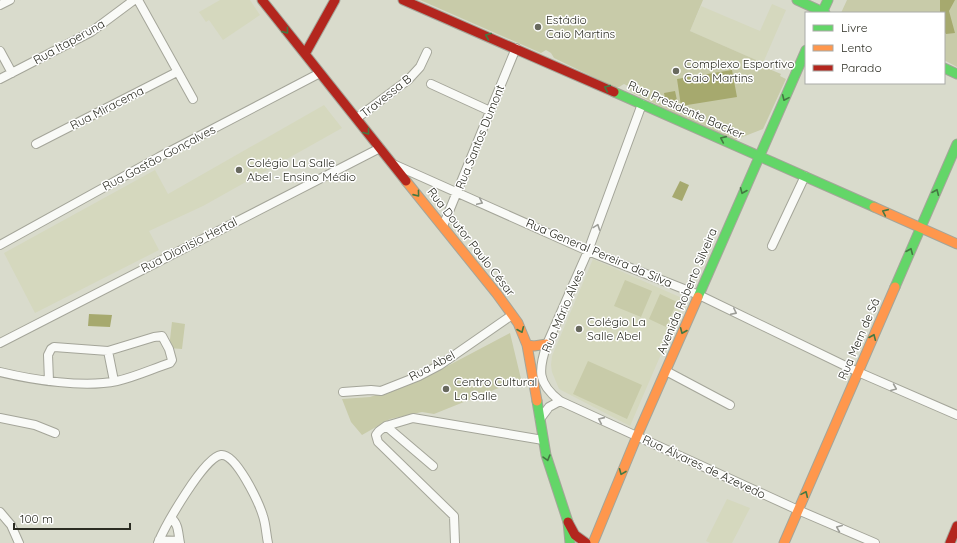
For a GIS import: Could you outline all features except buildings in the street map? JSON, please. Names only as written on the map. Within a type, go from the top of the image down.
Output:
[{"type":"main road","name":"Rua Doutor Paulo César","points":[[262,0],[498,294],[520,327],[526,344],[546,455],[568,522],[570,543]]},
{"type":"main road","points":[[305,54],[335,0]]},
{"type":"main road","name":"Rua Presidente Backer","points":[[403,0],[759,155],[957,244]]},
{"type":"main road","points":[[797,0],[821,12]]},
{"type":"main road","points":[[823,12],[828,0]]},
{"type":"main road","name":"Avenida Roberto Silveira","points":[[593,543],[637,436],[805,52]]},
{"type":"main road","points":[[945,68],[957,74]]},
{"type":"main road","name":"Rua Mem de Sá","points":[[784,543],[957,144]]},
{"type":"main road","points":[[526,344],[534,346],[547,344]]},
{"type":"main road","points":[[568,522],[575,535],[586,543]]},
{"type":"main road","points":[[950,543],[957,526]]},
{"type":"street","points":[[0,5],[10,0]]},
{"type":"street","name":"Rua Itaperuna","points":[[0,79],[91,32],[134,0]]},
{"type":"street","points":[[138,0],[193,99]]},
{"type":"street","name":"Rua Santos Dumont","points":[[443,226],[516,48]]},
{"type":"street","points":[[0,51],[12,73]]},
{"type":"street","name":"Travessa B","points":[[357,118],[408,80],[420,67],[427,52]]},
{"type":"street","name":"Rua Miracema","points":[[36,144],[177,72]]},
{"type":"street","name":"Rua Gastão Gonçalves","points":[[0,245],[159,157],[320,73]]},
{"type":"street","points":[[431,84],[490,111]]},
{"type":"street","name":"Rua Mário Alves","points":[[560,401],[546,389],[542,381],[541,363],[547,344],[588,251],[642,104]]},
{"type":"street","name":"Rua Dionisio Hertal","points":[[0,343],[380,148]]},
{"type":"street","name":"Rua General Pereira da Silva","points":[[393,163],[458,191],[588,251],[699,295],[858,372],[957,415]]},
{"type":"street","points":[[772,246],[805,176]]},
{"type":"street","name":"Rua Abel","points":[[343,392],[371,390],[381,391],[419,376],[440,365],[512,316]]},
{"type":"street","points":[[0,372],[49,381],[96,383],[127,378],[172,360],[169,349],[162,336],[108,351],[54,347],[51,348],[48,355],[49,381]]},
{"type":"street","points":[[108,351],[114,381]]},
{"type":"street","points":[[666,371],[730,404]]},
{"type":"street","points":[[540,419],[549,408],[560,401]]},
{"type":"street","name":"Rua Álvares de Azevedo","points":[[560,401],[798,510],[874,543]]},
{"type":"street","points":[[0,418],[35,425],[55,433]]},
{"type":"street","points":[[455,543],[454,516],[378,442],[376,435],[379,431],[386,426],[413,418],[543,440]]},
{"type":"street","points":[[386,426],[433,466]]},
{"type":"street","points":[[171,518],[177,526],[180,542],[158,541],[180,502],[210,461],[221,455],[227,455],[235,462],[258,502],[264,517],[268,543]]},
{"type":"street","points":[[0,512],[11,525],[19,543]]},
{"type":"shaded area","points":[[220,0],[250,0],[260,15],[223,40],[209,20],[206,22],[199,12]]},
{"type":"shaded area","name":"Complexo Esportivo Caio Martins","points":[[420,0],[703,0],[690,31],[763,63],[762,66],[781,74],[780,76],[786,79],[763,129],[732,141],[633,93],[628,86],[624,84],[619,87],[614,87],[554,58],[551,53],[546,50],[541,53]]},
{"type":"shaded area","points":[[847,0],[957,0],[957,67],[945,61],[945,12],[841,12]]},
{"type":"shaded area","points":[[940,0],[955,0],[949,11],[955,33],[946,34],[945,12],[940,12]]},
{"type":"shaded area","points":[[772,4],[786,10],[763,63],[690,31],[701,6],[760,31]]},
{"type":"shaded area","points":[[732,70],[737,97],[681,106],[677,79]]},
{"type":"shaded area","points":[[675,91],[678,105],[667,107],[664,93]]},
{"type":"shaded area","points":[[324,105],[342,128],[203,206],[149,231],[159,250],[35,313],[4,253],[155,170],[168,194]]},
{"type":"shaded area","points":[[680,181],[689,185],[682,201],[672,197]]},
{"type":"shaded area","name":"Colégio La Salle Abel","points":[[593,259],[682,298],[684,301],[630,426],[559,389],[552,372],[552,356]]},
{"type":"shaded area","points":[[625,280],[652,291],[641,317],[614,306]]},
{"type":"shaded area","points":[[660,294],[677,302],[666,327],[649,319]]},
{"type":"shaded area","points":[[89,314],[112,315],[110,327],[88,326]]},
{"type":"shaded area","points":[[172,322],[185,324],[182,349],[169,348]]},
{"type":"shaded area","name":"Centro Cultural La Salle","points":[[510,333],[521,379],[434,414],[422,412],[390,419],[362,435],[351,422],[342,399],[370,397],[421,380]]},
{"type":"shaded area","points":[[588,361],[642,385],[627,419],[573,394]]},
{"type":"shaded area","points":[[727,499],[750,508],[732,543],[710,543],[706,541]]},
{"type":"traffic: fast","points":[[797,0],[823,12]]},
{"type":"traffic: fast","points":[[822,12],[828,0]]},
{"type":"traffic: fast","points":[[698,297],[805,52]]},
{"type":"traffic: fast","points":[[945,68],[957,74]]},
{"type":"traffic: fast","points":[[614,92],[874,207]]},
{"type":"traffic: fast","points":[[895,287],[957,144]]},
{"type":"traffic: fast","points":[[537,401],[546,455],[568,522],[570,543]]},
{"type":"traffic: slow","points":[[406,181],[497,294],[518,323],[527,345],[537,401]]},
{"type":"traffic: slow","points":[[874,207],[957,244]]},
{"type":"traffic: slow","points":[[784,543],[895,287]]},
{"type":"traffic: slow","points":[[593,543],[637,436],[698,297]]},
{"type":"traffic: slow","points":[[527,345],[534,346],[547,344]]},
{"type":"traffic: jam","points":[[262,0],[406,181]]},
{"type":"traffic: jam","points":[[305,54],[335,0]]},
{"type":"traffic: jam","points":[[403,0],[614,92]]},
{"type":"traffic: jam","points":[[568,522],[575,535],[586,543]]},
{"type":"traffic: jam","points":[[950,543],[957,526]]},
{"type":"place","name":"Estádio Caio Martins","points":[[538,27]]},
{"type":"place","name":"Complexo Esportivo Caio Martins","points":[[676,71]]},
{"type":"place","name":"Colégio La Salle Abel - Ensino Médio","points":[[239,170]]},
{"type":"place","name":"Colégio La Salle Abel","points":[[579,329]]},
{"type":"place","name":"Centro Cultural La Salle","points":[[446,389]]}]
